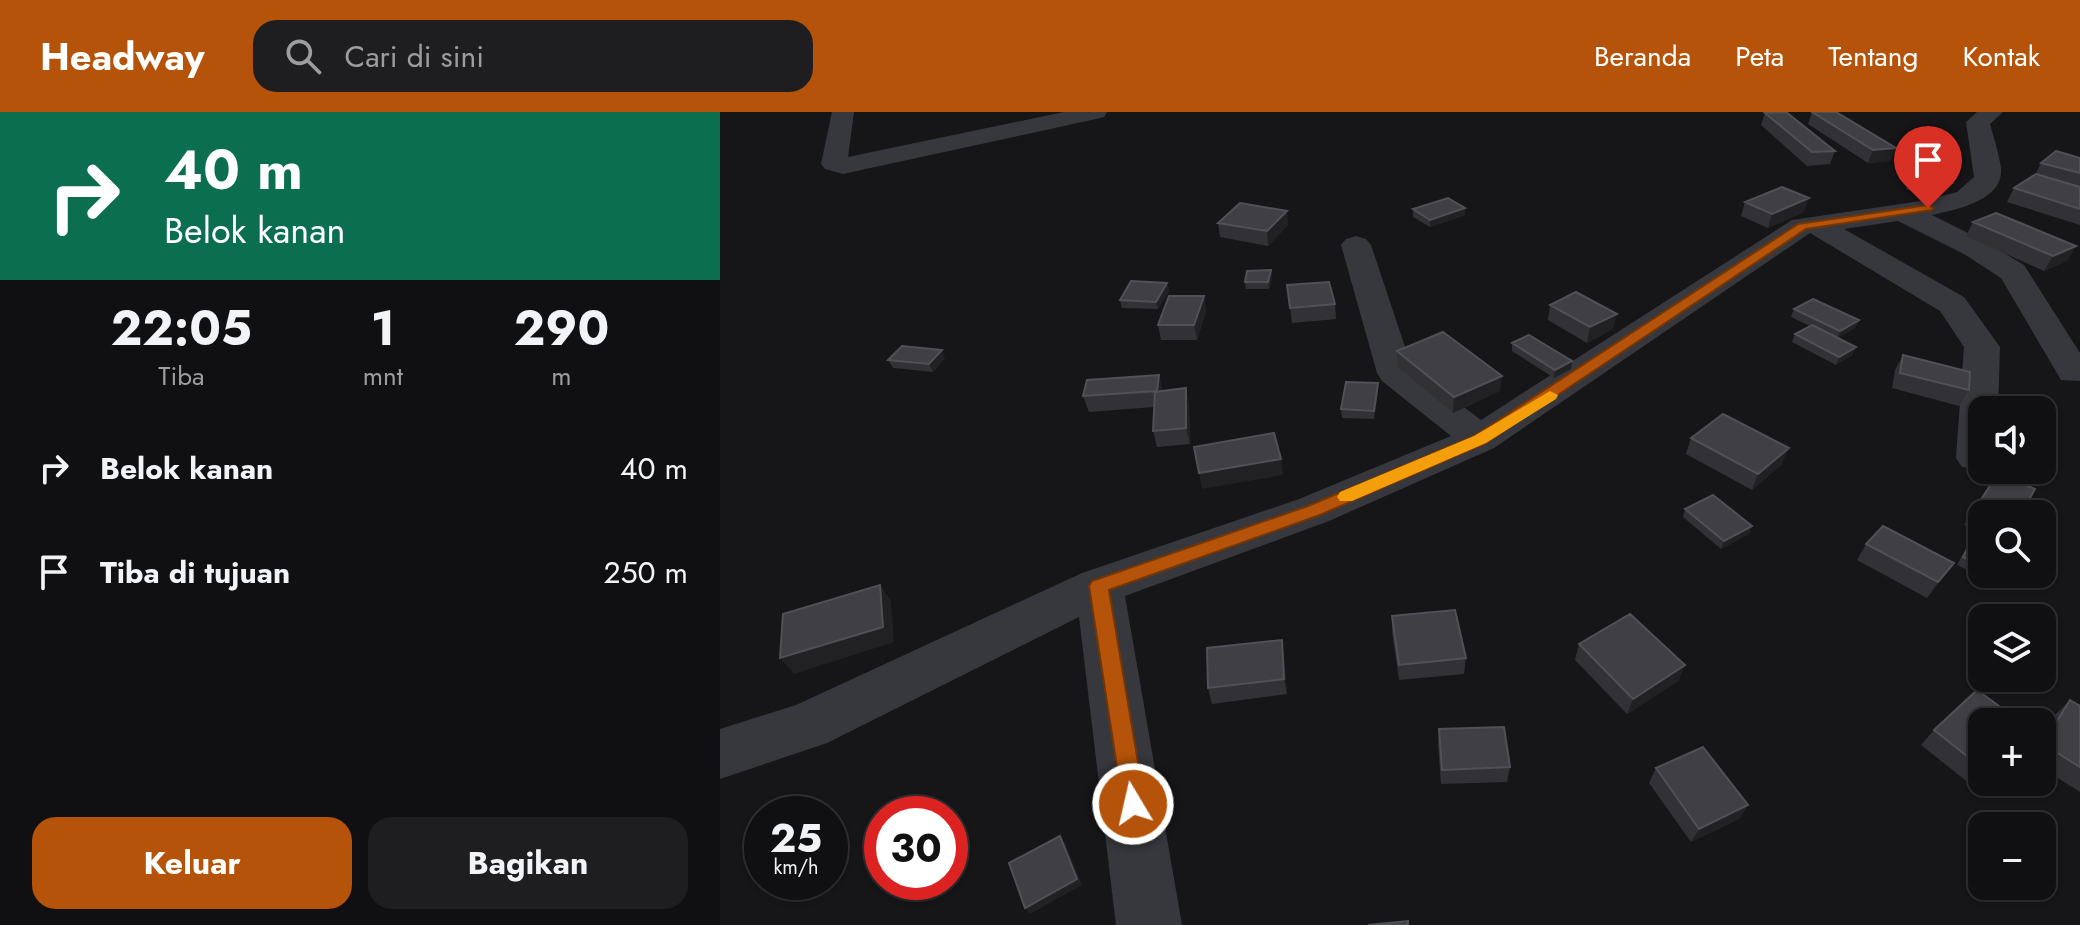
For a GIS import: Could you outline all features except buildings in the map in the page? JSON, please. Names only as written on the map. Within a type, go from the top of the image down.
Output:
[{"type":"street","points":[[843,112],[834,164],[843,166],[1096,112]]},
{"type":"street","points":[[720,754],[808,726],[1099,586],[1314,510],[1480,439],[1802,226],[1903,212],[1967,198],[1987,179],[1988,169],[1978,122],[1992,112]]},
{"type":"street","points":[[1903,212],[1975,248],[2013,272],[2074,372]]},
{"type":"street","points":[[1813,223],[1952,304],[1982,347],[1979,396]]},
{"type":"street","points":[[1356,245],[1395,373],[1480,439]]},
{"type":"street","points":[[1099,586],[1149,925]]},
{"type":"slow traffic","points":[[1346,497],[1480,439],[1550,395]]},
{"type":"route","points":[[1133,804],[1099,586],[1257,532],[1480,439],[1802,226],[1928,208]]}]
